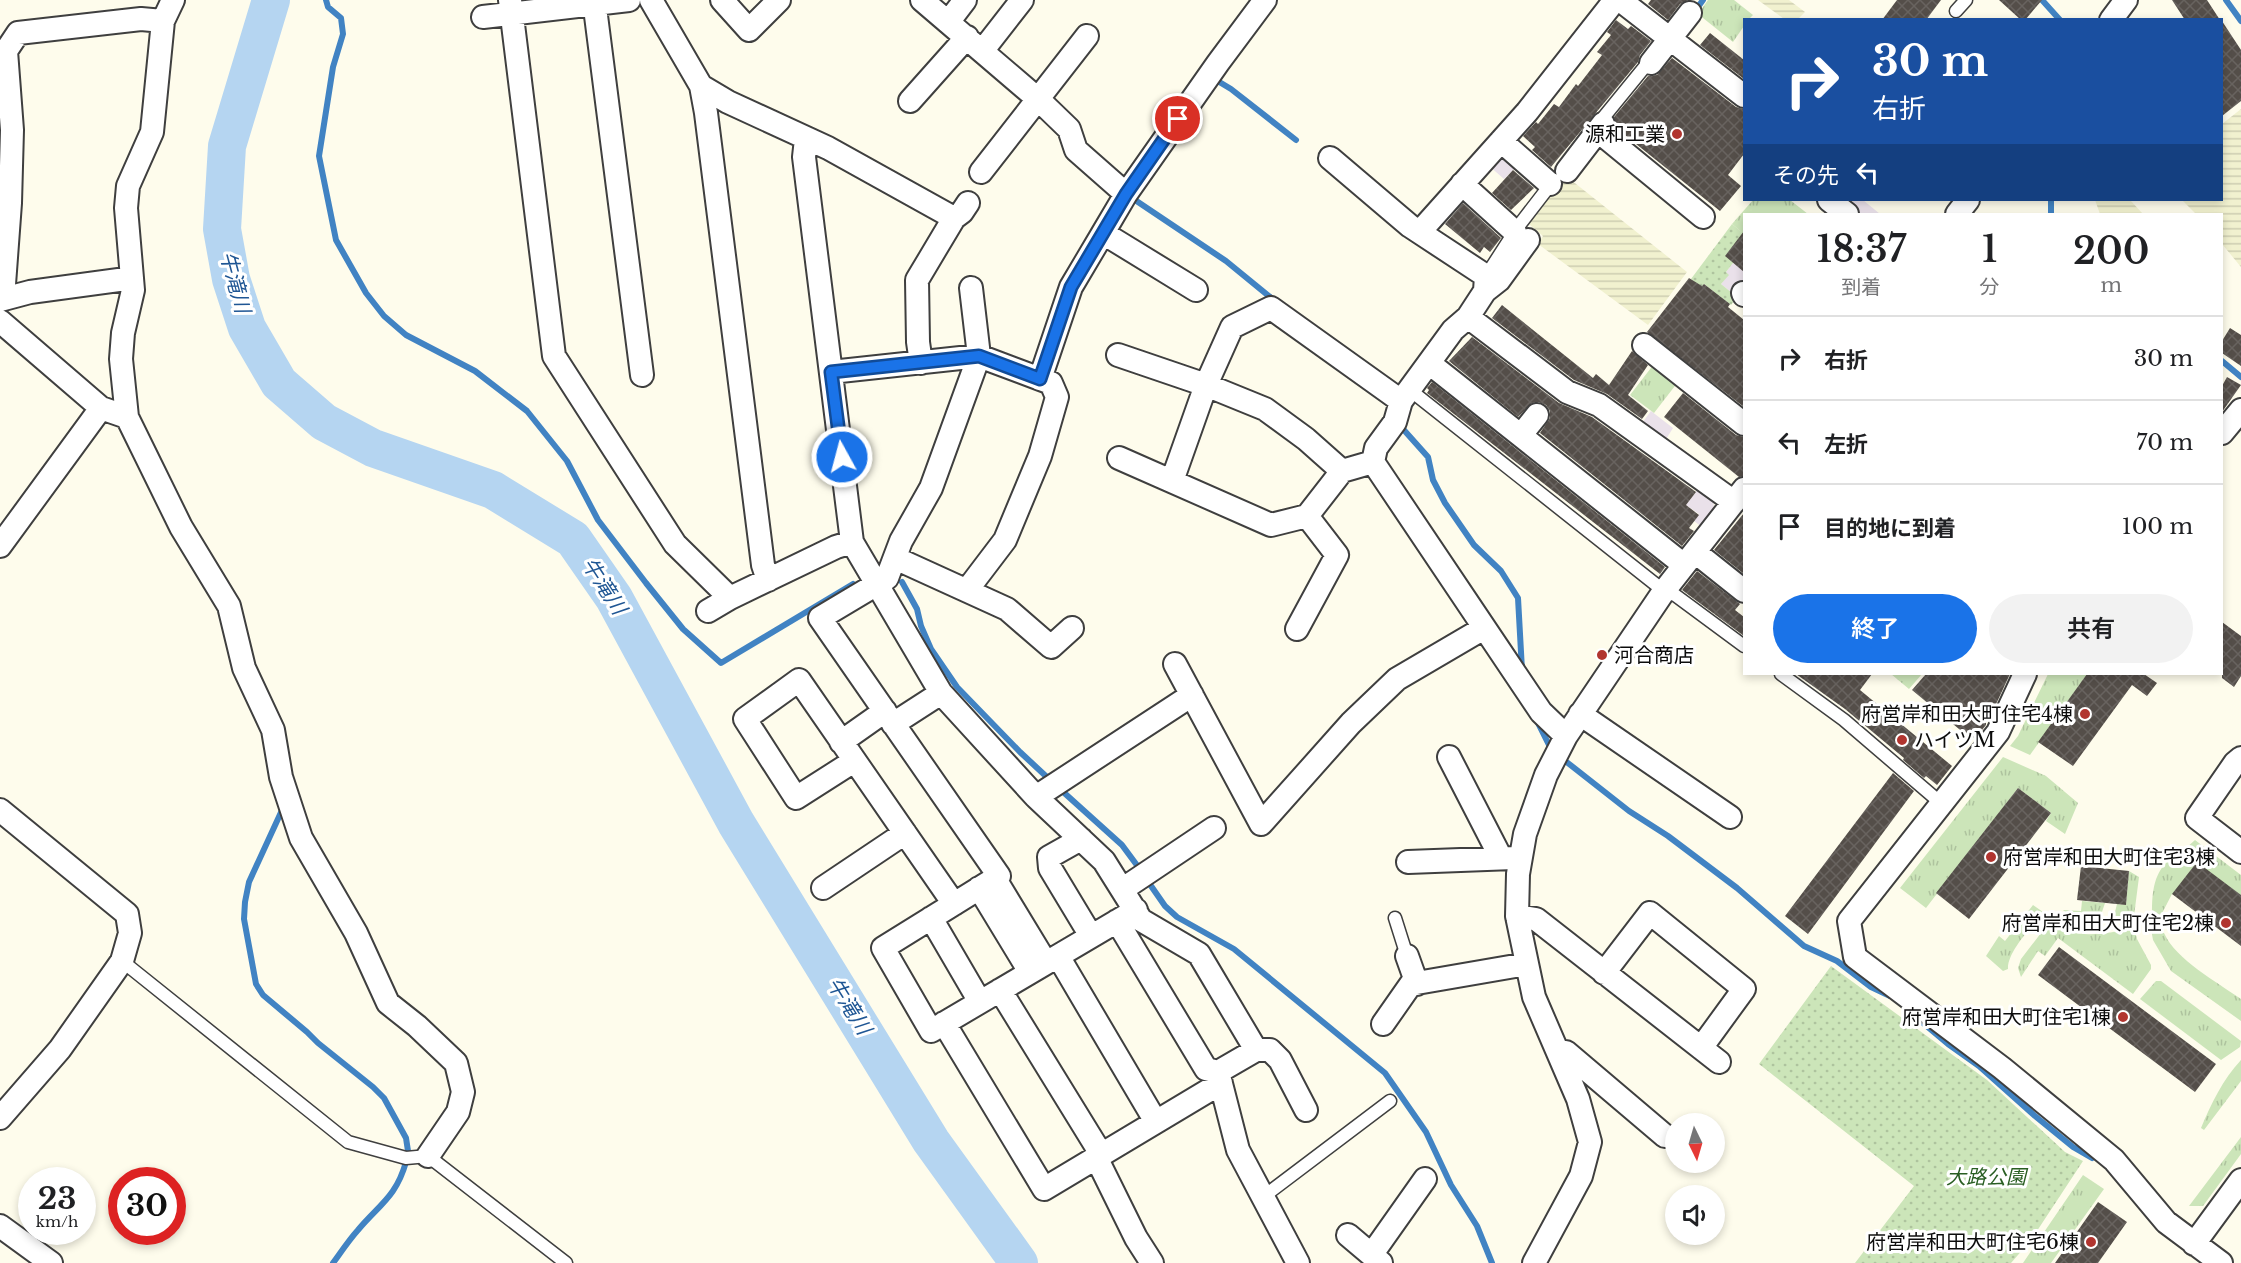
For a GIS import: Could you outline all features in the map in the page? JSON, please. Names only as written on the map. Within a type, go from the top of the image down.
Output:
[{"type":"street","points":[[173,0],[164,21],[152,132],[128,186],[126,208],[133,290],[123,333],[122,359],[127,417],[181,527],[229,606],[244,668],[273,730],[281,777],[301,838],[356,933],[388,1004],[417,1026],[456,1063],[464,1092],[458,1112],[428,1156]]},
{"type":"street","points":[[483,17],[510,7],[629,0]]},
{"type":"street","points":[[651,0],[701,86],[762,565],[768,580]]},
{"type":"street","points":[[722,0],[749,30],[779,0]]},
{"type":"street","points":[[922,0],[1039,100],[1069,129],[1076,150],[1126,194]]},
{"type":"street","points":[[949,21],[965,0]]},
{"type":"street","points":[[910,101],[1022,0]]},
{"type":"street","points":[[1040,379],[1071,287],[1126,194],[1265,0]]},
{"type":"street","points":[[1425,226],[1501,141],[1558,89],[1615,0]]},
{"type":"street","points":[[1620,0],[1743,95]]},
{"type":"street","points":[[2112,18],[2126,0]]},
{"type":"street","points":[[595,2],[642,375]]},
{"type":"street","points":[[510,7],[554,356],[675,544],[730,598]]},
{"type":"street","points":[[1651,63],[1694,7]]},
{"type":"street","points":[[126,279],[1,299],[10,203],[12,130],[4,77],[6,51],[18,33],[141,19],[164,21]]},
{"type":"street","points":[[981,172],[1087,36]]},
{"type":"street","points":[[701,86],[728,102],[961,210],[917,280],[918,342],[921,363]]},
{"type":"street","points":[[1501,141],[1558,178],[1600,128],[1703,217]]},
{"type":"street","points":[[806,139],[804,157],[852,542],[941,693],[1036,797],[1104,861],[1123,889],[1126,915],[1206,1069],[1220,1077],[1238,1150],[1298,1263]]},
{"type":"street","points":[[1330,158],[1410,226],[1485,283],[1499,280],[1521,236],[1462,184]]},
{"type":"street","points":[[1831,201],[1846,213]]},
{"type":"street","points":[[1958,213],[1967,201]]},
{"type":"street","points":[[1103,233],[1196,290]]},
{"type":"street","points":[[1485,283],[1468,317],[1453,330],[1406,395],[1395,422],[1376,448],[1373,462],[1541,712],[1566,736]]},
{"type":"street","points":[[971,288],[979,356],[931,488],[902,541],[887,578],[879,585],[820,618],[999,876],[883,948],[931,1031],[1126,915],[1141,920],[1199,954],[1256,1050]]},
{"type":"street","points":[[1172,481],[1206,385],[1232,327],[1271,308],[1406,395]]},
{"type":"street","points":[[1468,317],[1566,392],[1599,405],[1740,500],[1664,591],[1580,714],[1546,775],[1524,834],[1511,858]]},
{"type":"street","points":[[0,321],[101,408],[127,417]]},
{"type":"street","points":[[1644,345],[1743,423]]},
{"type":"street","points":[[1118,355],[1206,385],[1265,409],[1306,439],[1342,471]]},
{"type":"street","points":[[831,372],[979,356],[1051,383],[1057,397],[1040,456],[1005,540],[967,590]]},
{"type":"street","points":[[1429,363],[1521,435],[1593,505],[1690,558],[1743,590]]},
{"type":"street","points":[[0,546],[101,408]]},
{"type":"street","points":[[2223,432],[2241,410]]},
{"type":"street","points":[[1521,435],[1537,415]]},
{"type":"street","points":[[1119,458],[1270,525],[1307,516],[1342,471],[1373,462]]},
{"type":"street","points":[[1297,629],[1337,555],[1307,516]]},
{"type":"street","points":[[708,611],[836,547],[852,542]]},
{"type":"street","points":[[895,558],[1007,609],[1051,647],[1072,628]]},
{"type":"street","points":[[1175,664],[1261,824],[1351,723],[1397,679],[1484,628]]},
{"type":"street","points":[[2025,675],[1998,732],[1849,921],[1855,957],[2002,1068],[2114,1160],[2166,1222],[2221,1263]]},
{"type":"street","points":[[854,761],[796,798],[745,719],[799,680],[954,904]]},
{"type":"street","points":[[841,742],[941,693]]},
{"type":"street","points":[[1036,797],[1192,695]]},
{"type":"street","points":[[1580,714],[1730,817]]},
{"type":"street","points":[[1449,757],[1511,858],[1518,874],[1517,916],[1534,997],[1578,1099],[1590,1142],[1581,1176],[1534,1263]]},
{"type":"street","points":[[2241,758],[2235,763],[2197,818],[2241,852]]},
{"type":"street","points":[[0,810],[127,914],[130,933],[122,961],[60,1049],[0,1118]]},
{"type":"street","points":[[1123,889],[1214,828]]},
{"type":"street","points":[[823,888],[905,833]]},
{"type":"street","points":[[1081,839],[1049,857],[1050,868],[1090,936]]},
{"type":"street","points":[[1408,862],[1511,858]]},
{"type":"street","points":[[987,884],[1156,1122]]},
{"type":"street","points":[[1604,973],[1650,913],[1744,989],[1701,1048]]},
{"type":"street","points":[[1517,916],[1536,919],[1719,1062]]},
{"type":"street","points":[[931,918],[980,1002]]},
{"type":"street","points":[[1407,956],[1417,984]]},
{"type":"street","points":[[1383,1024],[1411,984],[1527,964]]},
{"type":"street","points":[[1000,990],[1099,1156],[1136,1238],[1152,1263]]},
{"type":"street","points":[[944,1023],[1044,1189],[1156,1122],[1256,1050],[1270,1050],[1280,1060],[1306,1110]]},
{"type":"street","points":[[1558,1052],[1566,1052],[1665,1136]]},
{"type":"street","points":[[1348,1235],[1376,1258],[1425,1179]]},
{"type":"street","points":[[2194,1244],[2241,1180]]},
{"type":"street","points":[[0,1227],[51,1263]]},
{"type":"lane","points":[[1956,11],[1966,0]]},
{"type":"lane","points":[[1600,128],[1603,118],[1647,64],[1651,63]]},
{"type":"lane","points":[[1521,236],[1558,178]]},
{"type":"lane","points":[[1406,395],[1664,591],[1675,595],[1743,645]]},
{"type":"lane","points":[[1782,675],[1844,720],[1942,804]]},
{"type":"lane","points":[[1395,918],[1407,956]]},
{"type":"lane","points":[[122,961],[348,1143],[406,1158],[428,1156],[566,1263]]},
{"type":"lane","points":[[1263,1197],[1390,1101]]},
{"type":"shaded area","points":[[1499,154],[1515,168],[1504,179],[1488,165]]},
{"type":"shaded area","points":[[1853,201],[1864,201],[1879,213],[1857,213],[1848,206]]},
{"type":"shaded area","points":[[1733,263],[1743,270],[1743,283],[1737,297],[1721,284],[1728,275],[1726,272]]},
{"type":"shaded area","points":[[1651,411],[1673,428],[1663,444],[1639,427]]},
{"type":"shaded area","points":[[1700,486],[1713,495],[1714,510],[1702,527],[1694,521],[1699,514],[1686,505]]},
{"type":"green space","points":[[1708,0],[1734,0],[1753,15],[1750,18],[1743,18],[1743,27],[1733,42],[1698,14]]},
{"type":"green space","points":[[1758,0],[1789,0],[1805,12],[1799,18],[1783,18]]},
{"type":"green space","points":[[2241,109],[2241,267],[2223,245],[2223,213],[2195,213],[2183,201],[2223,201],[2223,123]]},
{"type":"green space","points":[[1566,176],[1687,272],[1648,325],[1538,244],[1543,236],[1529,224]]},
{"type":"green space","points":[[1752,201],[1791,201],[1807,213],[1743,213],[1743,233],[1732,224]]},
{"type":"green space","points":[[2095,201],[2131,201],[2142,213],[2100,213]]},
{"type":"green space","points":[[1732,224],[1743,233],[1733,263],[1726,272],[1729,275],[1721,284],[1737,297],[1731,305],[1704,284],[1701,287],[1691,279]]},
{"type":"green space","points":[[1654,364],[1678,382],[1654,413],[1630,395]]},
{"type":"green space","points":[[1892,675],[1921,675],[1909,689]]},
{"type":"green space","points":[[2048,675],[2086,675],[2030,755],[2010,746],[2018,736]]},
{"type":"green space","points":[[2003,757],[2046,776],[2078,803],[2065,834],[2046,821],[2051,813],[2018,788],[1926,908],[1900,888]]},
{"type":"green space","points":[[2195,840],[2241,875],[2241,895],[2172,894],[2159,919],[2152,917],[2153,894],[2159,872],[2169,860]]},
{"type":"green space","points":[[2129,871],[2139,877],[2134,916],[2113,920],[2117,904],[2126,905]]},
{"type":"green space","points":[[2082,901],[2105,903],[2099,921],[2076,920],[2063,910],[2081,911]]},
{"type":"green space","points":[[2033,905],[2043,912],[2016,947],[2008,969],[2003,971],[1986,956],[1999,936],[2005,941]]},
{"type":"green space","points":[[2051,920],[2059,927],[2079,934],[2100,934],[2131,929],[2135,931],[2151,969],[2133,994],[2058,938],[2045,956],[2038,951],[2021,977],[2018,968],[2021,959]]},
{"type":"green space","points":[[2151,929],[2164,933],[2187,961],[2241,999],[2241,1021],[2171,971],[2153,940]]},
{"type":"green space","name":"大路公園","points":[[1831,966],[1987,1080],[2065,1152],[2083,1161],[2031,1240],[2011,1263],[1855,1263],[1914,1186],[1759,1064]]},
{"type":"green space","points":[[2156,981],[2161,981],[2241,1041],[2240,1047],[2221,1060],[2140,999]]},
{"type":"green space","points":[[2241,1060],[2241,1081],[2204,1130],[2201,1128],[2213,1101]]},
{"type":"green space","points":[[2241,1137],[2241,1154],[2203,1206],[2189,1206]]},
{"type":"green space","points":[[2083,1175],[2104,1189],[2051,1263],[2023,1263]]},
{"type":"building","points":[[1651,0],[1688,0],[1680,4],[1668,20],[1648,4]]},
{"type":"building","points":[[1897,0],[1941,0],[1928,18],[1884,18]]},
{"type":"building","points":[[1999,0],[2042,0],[2027,18],[2019,18]]},
{"type":"building","points":[[2172,0],[2207,0],[2219,18],[2184,18]]},
{"type":"building","points":[[1616,20],[1628,29],[1631,26],[1651,41],[1640,55],[1638,62],[1551,167],[1532,150],[1535,147],[1523,136],[1536,122],[1538,124],[1554,104],[1559,107],[1576,84],[1578,86],[1602,55],[1597,52],[1611,35],[1607,32]]},
{"type":"building","points":[[2223,23],[2241,50],[2241,101],[2223,115]]},
{"type":"building","points":[[1710,33],[1743,59],[1743,78],[1700,45]]},
{"type":"building","name":"源和工業","points":[[1672,58],[1736,107],[1743,109],[1743,155],[1728,175],[1741,186],[1720,211],[1616,128],[1614,117],[1648,76],[1657,75]]},
{"type":"building","points":[[1513,170],[1534,188],[1511,210],[1492,193]]},
{"type":"building","points":[[1463,203],[1501,238],[1490,252],[1484,247],[1480,253],[1445,224]]},
{"type":"building","points":[[1743,232],[1743,271],[1725,256]]},
{"type":"building","points":[[1689,278],[1702,286],[1704,284],[1730,304],[1728,307],[1743,319],[1743,406],[1647,332]]},
{"type":"building","points":[[1502,305],[1593,378],[1596,374],[1609,385],[1632,351],[1648,365],[1628,395],[1648,411],[1642,419],[1607,394],[1574,380],[1492,318]]},
{"type":"building","points":[[2230,328],[2241,335],[2241,366],[2223,354],[2223,339]]},
{"type":"building","points":[[1472,337],[1559,403],[1592,417],[1696,492],[1686,505],[1699,515],[1689,528],[1694,531],[1682,546],[1540,433],[1550,418],[1550,411],[1546,405],[1538,402],[1532,403],[1518,417],[1449,361]]},
{"type":"building","points":[[2227,377],[2241,385],[2223,411],[2223,384]]},
{"type":"building","points":[[1432,382],[1665,567],[1660,574],[1427,393],[1429,390],[1427,388]]},
{"type":"building","points":[[1683,393],[1736,435],[1743,437],[1743,476],[1739,477],[1664,417]]},
{"type":"building","points":[[1743,514],[1743,573],[1714,550]]},
{"type":"building","points":[[1697,571],[1740,604],[1735,610],[1743,616],[1743,635],[1682,590]]},
{"type":"building","points":[[2223,623],[2241,636],[2241,676],[2234,687],[2222,678]]},
{"type":"building","name":"ハイツM","points":[[1797,675],[1871,675],[1860,690],[1952,766],[1937,785],[1926,776],[1924,778],[1903,760],[1904,758],[1845,709]]},
{"type":"building","points":[[1925,675],[2010,675],[1986,725],[1975,739],[1973,737],[1971,739],[1912,690]]},
{"type":"building","name":"府営岸和田大町住宅4棟","points":[[2086,675],[2145,675],[2157,683],[2147,696],[2132,685],[2073,766],[2038,742]]},
{"type":"building","points":[[1893,773],[1914,791],[1808,934],[1785,916]]},
{"type":"building","name":"府営岸和田大町住宅3棟","points":[[2018,788],[2051,813],[1969,919],[1936,893]]},
{"type":"building","name":"府営岸和田大町住宅2棟","points":[[2197,862],[2241,895],[2241,946],[2172,894]]},
{"type":"building","points":[[2081,866],[2129,871],[2126,905],[2077,900]]},
{"type":"building","name":"府営岸和田大町住宅1棟","points":[[2059,947],[2216,1064],[2195,1092],[2038,975]]},
{"type":"building","name":"府営岸和田大町住宅6棟","points":[[2098,1202],[2127,1222],[2098,1263],[2055,1263]]},
{"type":"waterway","name":"牛滝川","points":[[271,0],[227,146],[222,229],[231,279],[247,328],[279,383],[324,422],[373,448],[493,490],[573,539],[614,598],[736,823],[931,1141],[1019,1263]]},
{"type":"waterway","points":[[326,0],[328,7],[341,18],[343,34],[333,67],[319,156],[336,240],[366,293],[384,316],[406,335],[475,371],[527,411],[567,461],[598,520],[646,583],[683,629],[721,663],[853,584]]},
{"type":"waterway","points":[[1695,11],[1703,0]]},
{"type":"waterway","points":[[2042,0],[2058,18]]},
{"type":"waterway","points":[[2226,0],[2241,21]]},
{"type":"waterway","points":[[1216,80],[1296,140]]},
{"type":"waterway","points":[[1132,198],[1226,261],[1275,301]]},
{"type":"waterway","points":[[2051,201],[2051,213]]},
{"type":"waterway","points":[[2223,362],[2241,377]]},
{"type":"waterway","points":[[1401,422],[1403,429],[1428,457],[1433,480],[1445,503],[1474,545],[1501,571],[1518,598],[1522,670]]},
{"type":"waterway","points":[[902,582],[917,609],[921,626],[931,649],[957,687],[1049,779]]},
{"type":"waterway","points":[[1537,721],[1551,749]]},
{"type":"waterway","points":[[1564,760],[1629,811],[1668,836],[1737,888],[1804,946],[1837,961],[1871,987],[1890,996]]},
{"type":"waterway","points":[[1061,790],[1122,845],[1139,868]]},
{"type":"waterway","points":[[283,808],[249,882],[245,902],[244,919],[256,984],[263,995],[384,1098],[406,1138],[408,1151]]},
{"type":"waterway","points":[[1149,883],[1165,906],[1177,917],[1234,949],[1385,1073],[1426,1132],[1451,1185],[1477,1226],[1492,1263]]},
{"type":"waterway","points":[[1910,1012],[1979,1066],[2073,1147],[2092,1158]]},
{"type":"waterway","points":[[333,1263],[392,1192],[406,1162]]},
{"type":"place","name":"源和工業","points":[[1677,134]]},
{"type":"place","name":"河合商店","points":[[1602,655]]},
{"type":"place","name":"府営岸和田大町住宅4棟","points":[[2085,714]]},
{"type":"place","name":"ハイツM","points":[[1902,740]]},
{"type":"place","name":"府営岸和田大町住宅3棟","points":[[1991,857]]},
{"type":"place","name":"府営岸和田大町住宅2棟","points":[[2226,923]]},
{"type":"place","name":"府営岸和田大町住宅1棟","points":[[2123,1017]]},
{"type":"place","name":"府営岸和田大町住宅6棟","points":[[2091,1242]]},
{"type":"route","points":[[842,457],[831,372],[979,356],[1040,379],[1071,287],[1126,194],[1178,119]]}]
